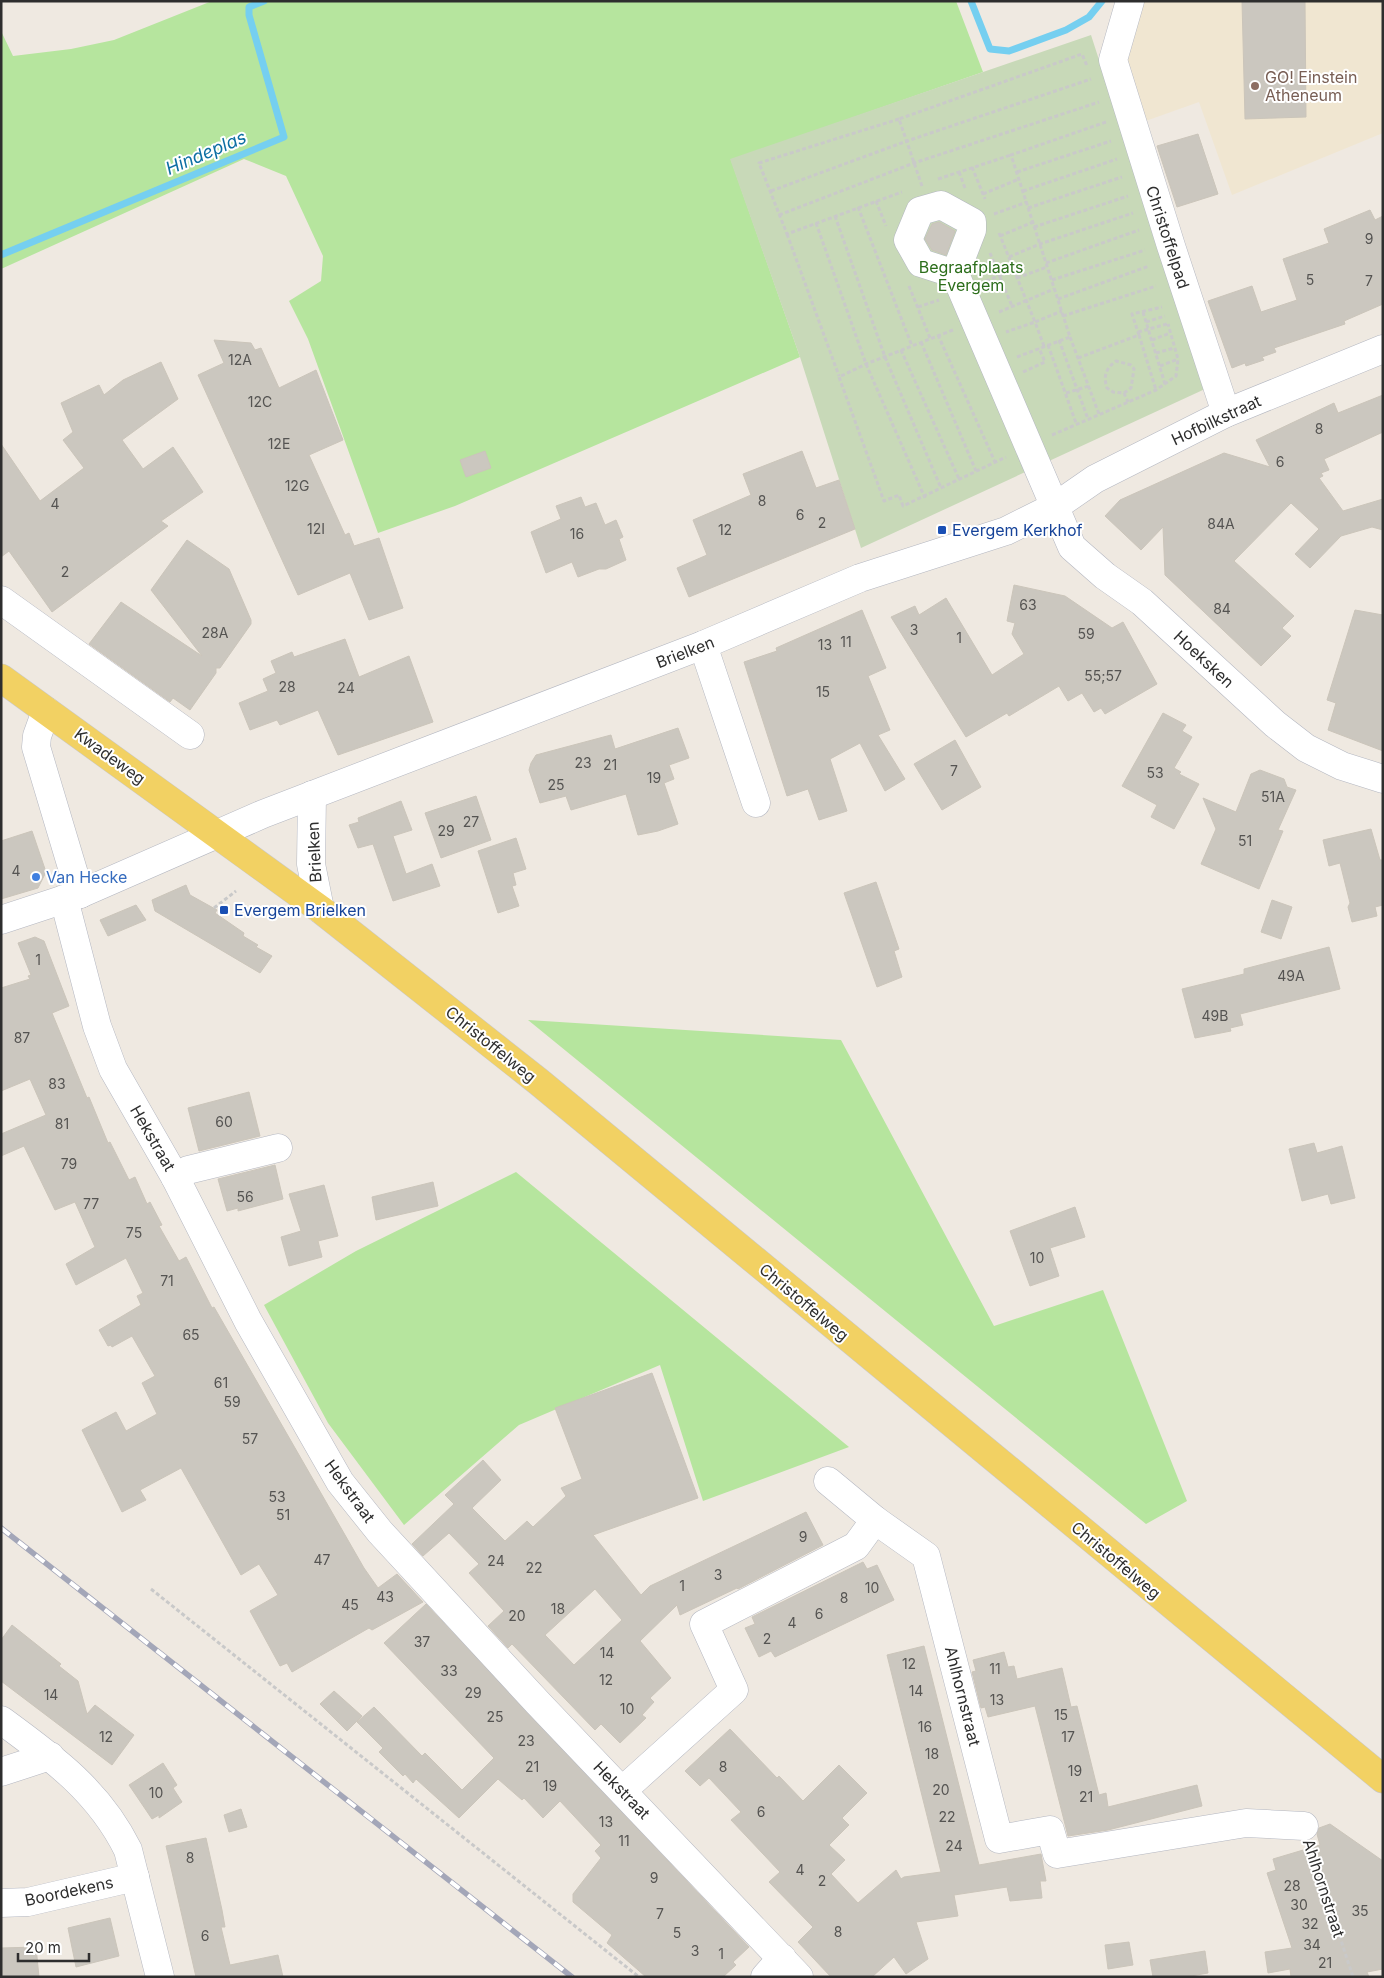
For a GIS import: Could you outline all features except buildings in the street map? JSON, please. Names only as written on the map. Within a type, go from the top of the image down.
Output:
[{"type":"main road","name":"Kwadeweg","points":[[1,678],[218,834]]},
{"type":"main road","name":"Christoffelweg","points":[[218,834],[320,909],[547,1089],[1383,1779]]},
{"type":"street","name":"Christoffelpad","points":[[1130,1],[1113,60],[1226,413]]},
{"type":"street","points":[[921,194],[972,222],[972,230],[955,274],[921,263],[908,240],[920,211],[921,194]]},
{"type":"street","name":"Hoeksken","points":[[955,274],[988,320],[998,373],[1072,547],[1105,576],[1142,602],[1275,724],[1306,748],[1342,766],[1383,778]]},
{"type":"street","name":"Hofbilkstraat","points":[[1056,506],[1095,479],[1226,413],[1383,349]]},
{"type":"street","name":"Brielken","points":[[1,920],[72,896],[312,795],[704,645],[860,578],[1006,531],[1056,506]]},
{"type":"street","points":[[1,600],[190,735]]},
{"type":"street","points":[[704,645],[756,804]]},
{"type":"street","name":"Hekstraat","points":[[46,711],[37,736],[36,747],[72,896],[104,1048],[113,1069],[175,1177],[248,1321],[340,1482],[380,1532],[538,1703],[622,1790],[782,1971]]},
{"type":"street","name":"Brielken","points":[[312,795],[312,864],[320,909]]},
{"type":"street","points":[[175,1177],[188,1170],[278,1148]]},
{"type":"street","points":[[622,1790],[734,1690],[704,1624],[856,1546],[875,1520],[828,1481]]},
{"type":"street","name":"Ahlhornstraat","points":[[875,1520],[926,1556],[999,1839],[1050,1830],[1057,1854],[1246,1824],[1304,1826]]},
{"type":"street","name":"Boordekens","points":[[1,1720],[50,1756],[88,1789],[120,1832],[128,1850],[160,1977]]},
{"type":"street","points":[[1,1772],[50,1756]]},
{"type":"street","name":"Boordekens","points":[[1,1903],[28,1902],[135,1877]]},
{"type":"path","points":[[1094,87],[1082,54],[899,119],[760,163],[884,500],[899,495],[903,506],[1030,445],[1156,390],[1165,384],[1176,376],[1178,359],[1160,300]]},
{"type":"path","points":[[771,191],[906,141],[1091,79]]},
{"type":"path","points":[[1096,95],[1102,112]]},
{"type":"path","points":[[780,215],[914,163],[1099,102]]},
{"type":"path","points":[[899,119],[914,163],[921,194],[1011,155],[1105,121],[1107,128]]},
{"type":"path","points":[[1109,134],[1141,237]]},
{"type":"path","points":[[1017,172],[1111,141]]},
{"type":"path","points":[[1011,155],[1063,316],[1100,414]]},
{"type":"path","points":[[1023,191],[1117,159]]},
{"type":"path","points":[[1028,208],[1122,177]]},
{"type":"path","points":[[983,194],[1019,179]]},
{"type":"path","points":[[787,234],[904,192]]},
{"type":"path","points":[[1034,227],[1128,196]]},
{"type":"path","points":[[991,214],[1027,202]]},
{"type":"path","points":[[858,208],[912,346]]},
{"type":"path","points":[[1009,257],[1040,244],[1133,213]]},
{"type":"path","points":[[836,216],[885,357],[941,488]]},
{"type":"path","points":[[1000,236],[1033,222]]},
{"type":"path","points":[[816,223],[866,364],[924,497]]},
{"type":"path","points":[[1076,424],[1066,393],[1034,322],[1017,278],[1139,230]]},
{"type":"path","points":[[1143,243],[1152,272]]},
{"type":"path","points":[[1052,280],[1145,250]]},
{"type":"path","points":[[990,251],[1012,306]]},
{"type":"path","points":[[1058,299],[1150,266]]},
{"type":"path","points":[[986,281],[1014,270]]},
{"type":"path","points":[[1154,279],[1158,293]]},
{"type":"path","points":[[1063,316],[1156,286]]},
{"type":"path","points":[[839,377],[938,335],[988,320],[999,311],[1054,289]]},
{"type":"path","points":[[1156,390],[1132,314],[1162,307]]},
{"type":"path","points":[[1004,325],[1006,332],[1062,311]]},
{"type":"path","points":[[1143,312],[1165,384]]},
{"type":"path","points":[[1146,322],[1165,316]]},
{"type":"path","points":[[1078,358],[1148,329],[1167,324]]},
{"type":"path","points":[[1152,340],[1170,333]]},
{"type":"path","points":[[938,335],[995,462]]},
{"type":"path","points":[[998,373],[1039,348],[1070,336]]},
{"type":"path","points":[[1059,340],[1088,419]]},
{"type":"path","points":[[921,342],[976,471]]},
{"type":"path","points":[[998,373],[1045,362],[1039,348]]},
{"type":"path","points":[[1156,353],[1174,348]]},
{"type":"path","points":[[901,350],[958,479]]},
{"type":"path","points":[[1160,366],[1178,359]]},
{"type":"path","points":[[1116,361],[1131,365],[1134,369],[1131,388],[1124,393],[1113,392],[1107,388],[1104,380],[1109,366],[1116,361]]},
{"type":"path","points":[[1066,393],[1088,386]]},
{"type":"path","points":[[1124,393],[1128,402]]},
{"type":"path","points":[[214,908],[236,891]]},
{"type":"path","points":[[151,1589],[639,1977]]},
{"type":"path","name":"Ahlhornstraat","points":[[1304,1826],[1353,1977]]},
{"type":"shaded area","name":"GO! Einstein Atheneum","points":[[1141,1],[1383,1],[1383,133],[1232,195],[1199,102],[1140,123],[1123,69]]},
{"type":"green space","points":[[212,1],[956,1],[983,72],[731,160],[800,357],[455,506],[378,533],[308,339],[289,301],[321,281],[323,256],[286,176],[244,159],[1,269],[1,31],[13,56],[71,49],[114,40]]},
{"type":"green space","name":"Begraafplaats Evergem","points":[[1091,35],[1205,389],[861,548],[800,357],[730,159]]},
{"type":"green space","points":[[528,1020],[841,1040],[994,1326],[1103,1290],[1187,1501],[1146,1524]]},
{"type":"green space","points":[[516,1172],[849,1447],[703,1501],[660,1365],[519,1425],[404,1525],[328,1423],[264,1305],[356,1251]]},
{"type":"waterway","name":"Hindeplas","points":[[1,255],[284,137],[249,15],[249,7],[264,1]]},
{"type":"waterway","name":"Hindeplas","points":[[971,1],[990,49],[1009,51],[1066,30],[1089,17],[1102,1]]},
{"type":"railway","points":[[1,1528],[572,1977]]},
{"type":"place","name":"GO! Einstein Atheneum","points":[[1255,86]]},
{"type":"place","name":"Evergem Kerkhof","points":[[942,530]]},
{"type":"place","name":"Van Hecke","points":[[36,877]]},
{"type":"place","name":"Evergem Brielken","points":[[224,910]]}]
